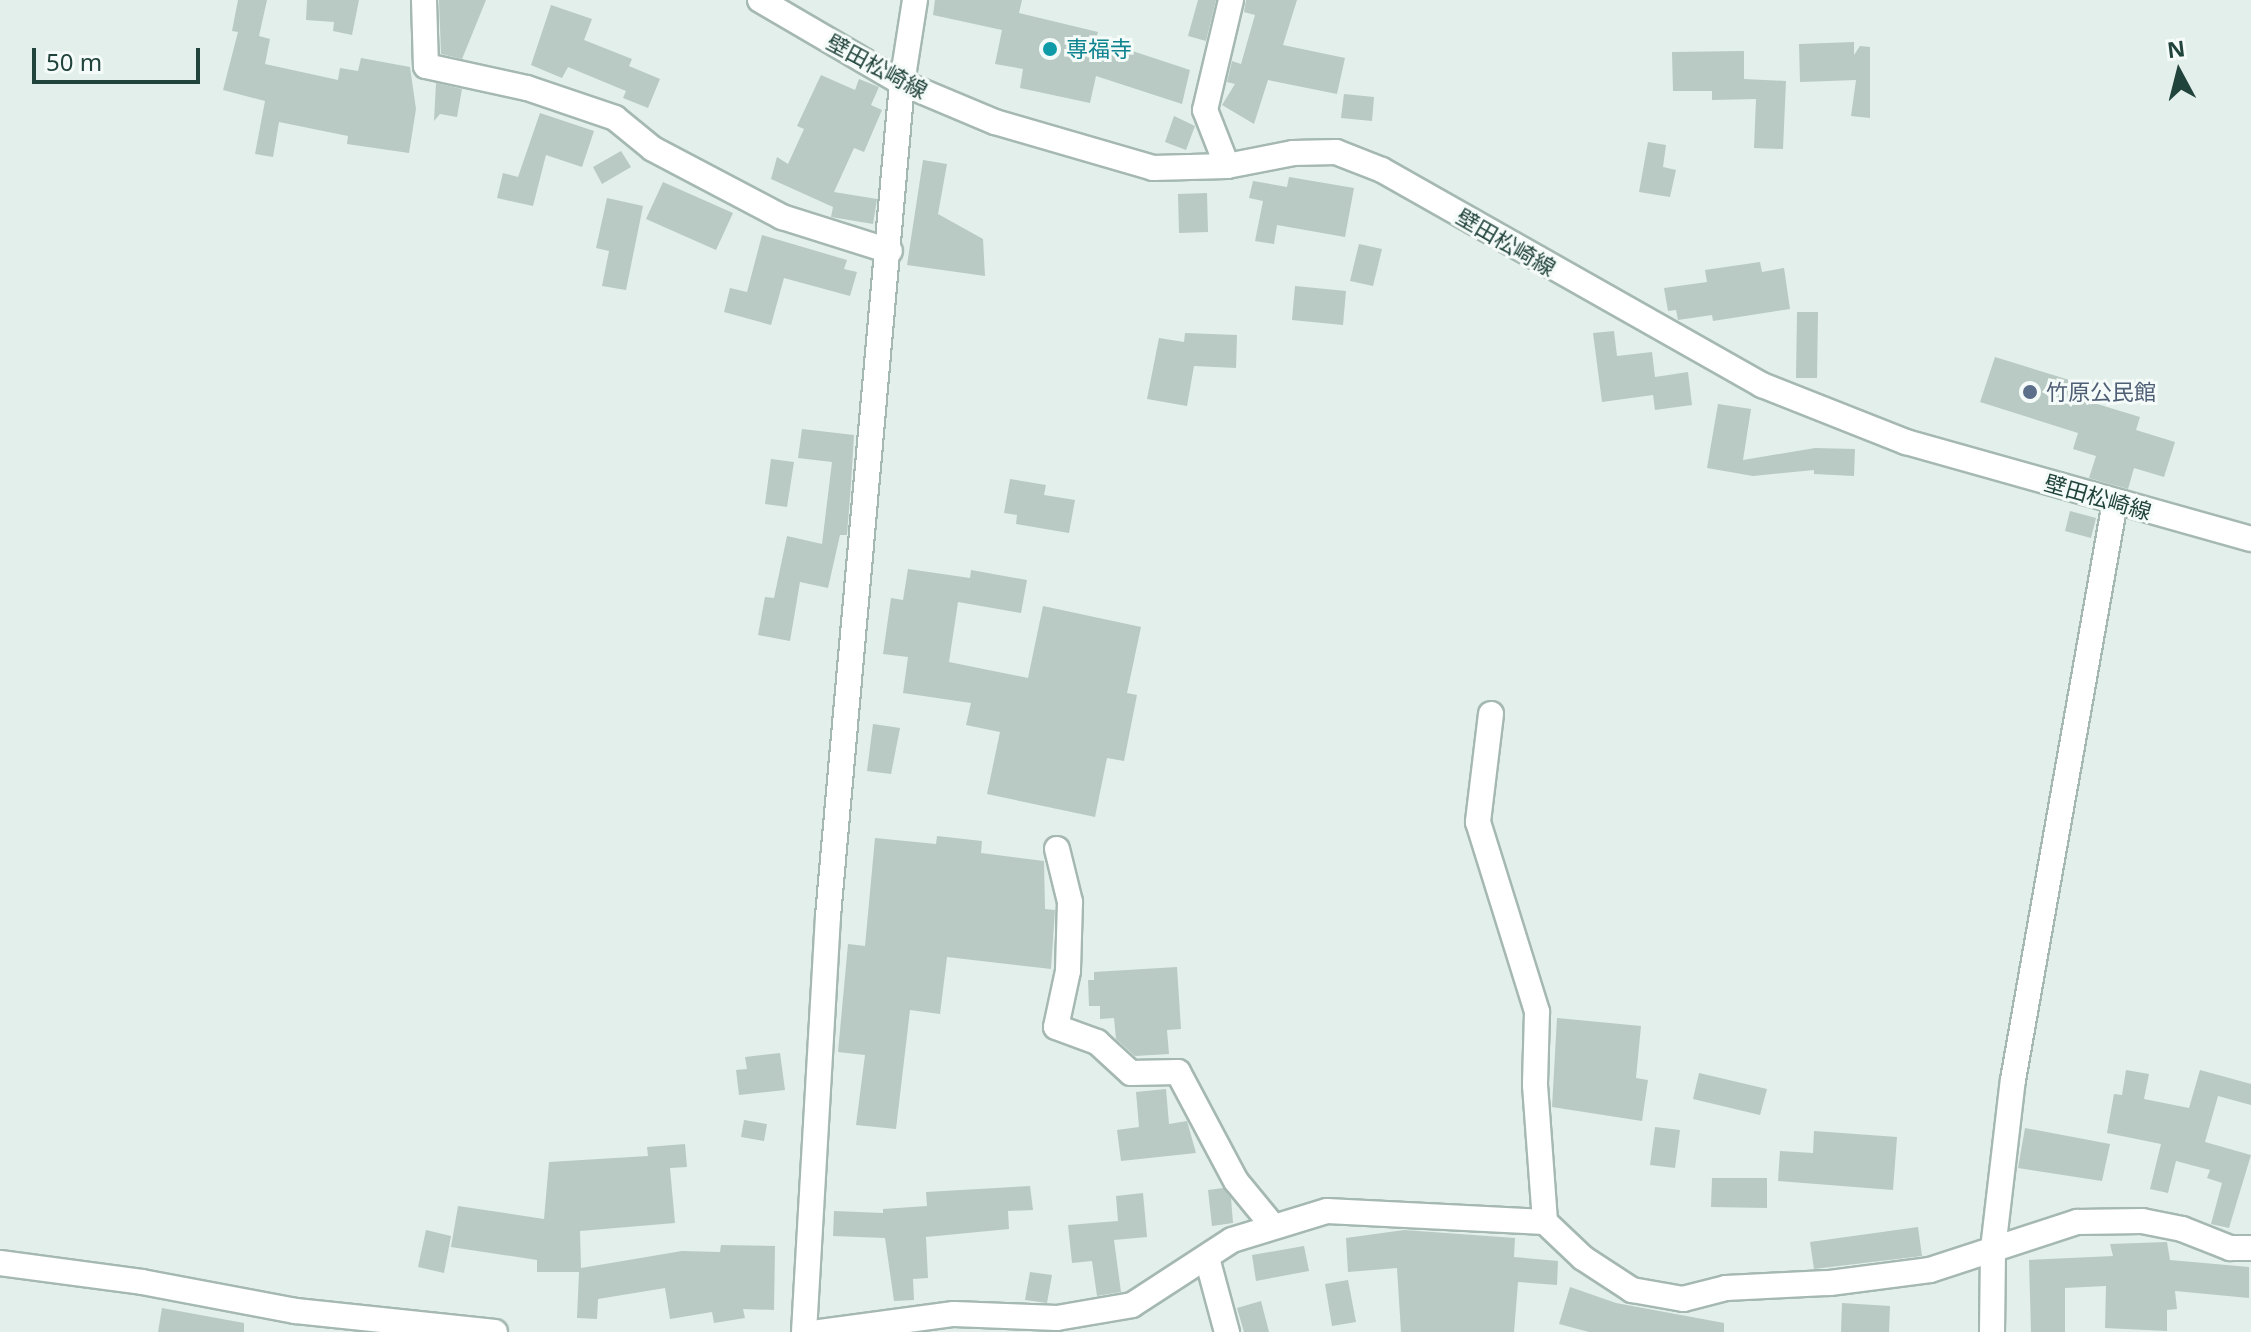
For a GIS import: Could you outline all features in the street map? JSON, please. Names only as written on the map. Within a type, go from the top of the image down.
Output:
[{"type":"street","points":[[424,0],[426,66],[527,88],[615,118],[653,149],[782,217],[890,251]]},
{"type":"street","name":"壁田松崎線","points":[[760,0],[902,83],[995,122],[1153,168],[1227,166],[1293,153],[1336,152],[1382,170],[1762,385],[1906,442],[2251,539]]},
{"type":"street","points":[[804,1332],[828,916],[890,251],[902,83],[915,0]]},
{"type":"street","points":[[1227,166],[1205,110],[1231,0]]},
{"type":"street","points":[[1992,1332],[1993,1249],[2013,1080],[2115,502]]},
{"type":"street","points":[[1491,714],[1478,822],[1537,1012],[1535,1085],[1545,1222]]},
{"type":"street","points":[[1057,849],[1070,902],[1068,971],[1056,1027],[1097,1042],[1131,1073],[1178,1072],[1236,1181],[1273,1226]]},
{"type":"street","points":[[820,1332],[954,1314],[1057,1318],[1132,1305],[1232,1240],[1327,1211],[1545,1222],[1583,1258],[1632,1290],[1683,1299],[1726,1288],[1830,1283],[1930,1270],[2077,1222],[2142,1221],[2182,1229],[2230,1248],[2251,1248]]},
{"type":"street","points":[[1207,1258],[1227,1332]]},
{"type":"street","points":[[0,1263],[142,1282],[296,1311],[495,1332]]},
{"type":"building","points":[[238,0],[267,0],[259,36],[270,39],[265,64],[338,80],[340,68],[358,71],[361,58],[410,67],[416,109],[409,153],[347,144],[348,136],[279,122],[273,157],[255,154],[265,101],[223,90],[238,32],[232,31]]},
{"type":"building","points":[[307,0],[359,0],[352,35],[333,31],[334,22],[306,20]]},
{"type":"building","points":[[439,0],[486,0],[462,59],[441,54]]},
{"type":"building","name":"専福寺","points":[[935,0],[1022,0],[1019,13],[1098,32],[1096,39],[1190,70],[1182,104],[1096,76],[1090,103],[1020,88],[1023,69],[995,64],[1002,30],[933,15]]},
{"type":"building","points":[[1198,0],[1216,0],[1206,41],[1188,36]]},
{"type":"building","points":[[1246,0],[1297,0],[1283,45],[1345,58],[1337,94],[1268,80],[1254,124],[1222,105],[1235,84],[1227,82],[1232,61],[1241,64],[1255,15],[1244,12]]},
{"type":"building","points":[[551,5],[592,19],[584,40],[632,59],[629,66],[660,79],[648,108],[623,98],[626,91],[568,67],[562,78],[531,65]]},
{"type":"building","points":[[1854,42],[1854,55],[1860,46],[1870,47],[1870,118],[1851,116],[1856,80],[1800,82],[1799,44]]},
{"type":"building","points":[[1744,51],[1744,79],[1786,81],[1783,149],[1754,148],[1756,99],[1712,100],[1712,91],[1673,91],[1672,52]]},
{"type":"building","points":[[821,75],[855,90],[859,79],[879,87],[871,105],[882,110],[864,152],[854,148],[834,192],[877,199],[873,224],[831,217],[833,207],[771,179],[777,157],[788,164],[804,129],[797,126]]},
{"type":"building","points":[[436,83],[462,89],[457,117],[440,114],[434,121]]},
{"type":"building","points":[[1344,94],[1374,97],[1372,121],[1341,118]]},
{"type":"building","points":[[540,113],[594,131],[582,167],[546,155],[533,206],[497,198],[503,173],[518,177]]},
{"type":"building","points":[[1174,116],[1195,126],[1186,150],[1165,142]]},
{"type":"building","points":[[1648,142],[1666,145],[1663,167],[1676,170],[1670,197],[1639,192]]},
{"type":"building","points":[[621,151],[631,167],[602,184],[593,167]]},
{"type":"building","points":[[923,160],[947,164],[938,214],[983,239],[985,276],[907,265]]},
{"type":"building","points":[[1289,177],[1354,188],[1345,237],[1277,225],[1274,244],[1255,241],[1263,201],[1249,198],[1253,181],[1287,187]]},
{"type":"building","points":[[663,182],[733,213],[716,250],[646,219]]},
{"type":"building","points":[[1207,193],[1208,232],[1179,233],[1178,194]]},
{"type":"building","points":[[607,198],[643,206],[626,290],[602,286],[609,251],[596,248]]},
{"type":"building","points":[[762,235],[847,260],[844,269],[857,272],[850,296],[784,278],[771,325],[724,312],[730,288],[747,292]]},
{"type":"building","points":[[1359,244],[1382,249],[1373,286],[1350,281]]},
{"type":"building","points":[[1760,262],[1762,272],[1784,268],[1790,309],[1713,321],[1712,315],[1678,320],[1676,310],[1668,311],[1664,288],[1707,282],[1705,270]]},
{"type":"building","points":[[1295,286],[1346,291],[1343,325],[1292,320]]},
{"type":"building","points":[[1797,312],[1818,312],[1817,378],[1796,378]]},
{"type":"building","points":[[1614,331],[1617,356],[1652,352],[1655,377],[1688,372],[1692,405],[1655,410],[1653,395],[1602,402],[1593,333]]},
{"type":"building","points":[[1185,333],[1237,335],[1236,368],[1194,366],[1187,406],[1147,399],[1159,338],[1184,342]]},
{"type":"building","points":[[1995,357],[2079,383],[2074,397],[2140,417],[2136,430],[2175,442],[2164,477],[2134,468],[2128,489],[2089,478],[2096,456],[2073,449],[2078,433],[1980,402]]},
{"type":"building","points":[[1718,404],[1751,409],[1743,460],[1815,448],[1855,449],[1854,476],[1814,474],[1814,470],[1753,476],[1707,468]]},
{"type":"building","points":[[802,429],[854,435],[847,535],[840,535],[828,588],[800,582],[790,641],[758,635],[765,597],[774,598],[787,536],[822,544],[832,462],[798,458]]},
{"type":"building","points":[[771,459],[794,462],[787,507],[765,504]]},
{"type":"building","points":[[1010,479],[1046,485],[1044,495],[1075,500],[1069,533],[1016,524],[1017,515],[1004,513]]},
{"type":"building","points":[[2070,511],[2096,518],[2091,538],[2065,531]]},
{"type":"building","points":[[908,569],[970,578],[971,570],[1027,580],[1021,613],[958,602],[949,662],[1028,678],[1043,606],[1141,627],[1127,693],[1137,695],[1124,761],[1107,758],[1095,817],[987,794],[1000,732],[966,725],[971,703],[903,693],[908,657],[883,654],[891,598],[903,600]]},
{"type":"building","points":[[873,724],[900,728],[891,774],[867,771]]},
{"type":"building","points":[[937,836],[982,841],[981,853],[1044,861],[1045,909],[1055,910],[1051,969],[947,957],[940,1014],[910,1010],[896,1129],[856,1125],[865,1055],[838,1052],[848,944],[865,946],[875,838],[936,844]]},
{"type":"building","points":[[1177,967],[1181,1029],[1167,1030],[1169,1054],[1135,1056],[1116,1039],[1114,1018],[1100,1019],[1100,1006],[1089,1006],[1088,980],[1094,980],[1094,972]]},
{"type":"building","points":[[1557,1018],[1641,1026],[1636,1078],[1648,1080],[1642,1121],[1552,1107]]},
{"type":"building","points":[[780,1053],[785,1090],[739,1095],[736,1070],[747,1069],[745,1057]]},
{"type":"building","points":[[2126,1070],[2149,1074],[2144,1099],[2189,1108],[2200,1070],[2251,1084],[2251,1105],[2218,1096],[2205,1142],[2251,1155],[2229,1228],[2211,1224],[2222,1183],[2207,1178],[2210,1170],[2176,1161],[2168,1193],[2150,1189],[2161,1144],[2107,1133],[2114,1094],[2122,1095]]},
{"type":"building","points":[[1699,1073],[1767,1089],[1760,1115],[1693,1099]]},
{"type":"building","points":[[1166,1089],[1169,1124],[1187,1121],[1196,1153],[1121,1161],[1117,1130],[1139,1127],[1136,1092]]},
{"type":"building","points":[[744,1120],[767,1124],[764,1141],[741,1137]]},
{"type":"building","points":[[1655,1127],[1680,1130],[1675,1168],[1650,1165]]},
{"type":"building","points":[[2025,1128],[2110,1144],[2102,1181],[2018,1168]]},
{"type":"building","points":[[1814,1131],[1897,1137],[1893,1190],[1778,1181],[1780,1151],[1813,1153]]},
{"type":"building","points":[[685,1144],[687,1167],[670,1168],[675,1223],[580,1231],[581,1268],[682,1251],[720,1252],[721,1245],[775,1246],[774,1310],[743,1309],[745,1318],[714,1323],[712,1312],[670,1319],[665,1288],[598,1299],[597,1319],[577,1318],[579,1272],[537,1272],[537,1260],[451,1247],[458,1206],[544,1219],[549,1162],[648,1156],[647,1147]]},
{"type":"building","points":[[1712,1178],[1767,1178],[1767,1208],[1711,1207]]},
{"type":"building","points":[[1030,1186],[1033,1210],[1008,1211],[1009,1229],[926,1237],[928,1278],[913,1279],[914,1300],[894,1301],[885,1238],[833,1236],[834,1211],[883,1213],[883,1209],[927,1206],[926,1192]]},
{"type":"building","points":[[1223,1188],[1231,1198],[1233,1223],[1212,1226],[1208,1190]]},
{"type":"building","points":[[1143,1193],[1147,1237],[1114,1240],[1121,1292],[1097,1296],[1092,1261],[1072,1263],[1068,1225],[1118,1221],[1116,1196]]},
{"type":"building","points":[[1918,1227],[1922,1256],[1814,1269],[1810,1242]]},
{"type":"building","points":[[426,1230],[451,1236],[444,1273],[418,1267]]},
{"type":"building","points":[[1404,1230],[1515,1238],[1514,1257],[1558,1261],[1557,1285],[1518,1282],[1514,1332],[1401,1332],[1397,1268],[1348,1272],[1346,1238]]},
{"type":"building","points":[[2167,1242],[2170,1260],[2249,1267],[2249,1298],[2175,1291],[2177,1309],[2167,1310],[2167,1331],[2105,1328],[2106,1286],[2065,1288],[2065,1332],[2031,1332],[2029,1260],[2113,1256],[2110,1244]]},
{"type":"building","points":[[1304,1246],[1309,1271],[1256,1281],[1252,1255]]},
{"type":"building","points":[[1030,1272],[1052,1275],[1047,1303],[1025,1300]]},
{"type":"building","points":[[1348,1280],[1356,1322],[1332,1326],[1325,1284]]},
{"type":"building","points":[[1570,1287],[1616,1303],[1724,1323],[1724,1332],[1589,1332],[1559,1324]]},
{"type":"building","points":[[1261,1301],[1269,1332],[1244,1332],[1237,1308]]},
{"type":"building","points":[[1842,1303],[1890,1306],[1889,1332],[1841,1332]]},
{"type":"building","points":[[162,1308],[244,1323],[244,1332],[158,1332]]},
{"type":"place","name":"専福寺","points":[[1050,49]]},
{"type":"place","name":"竹原公民館","points":[[2030,392]]}]
